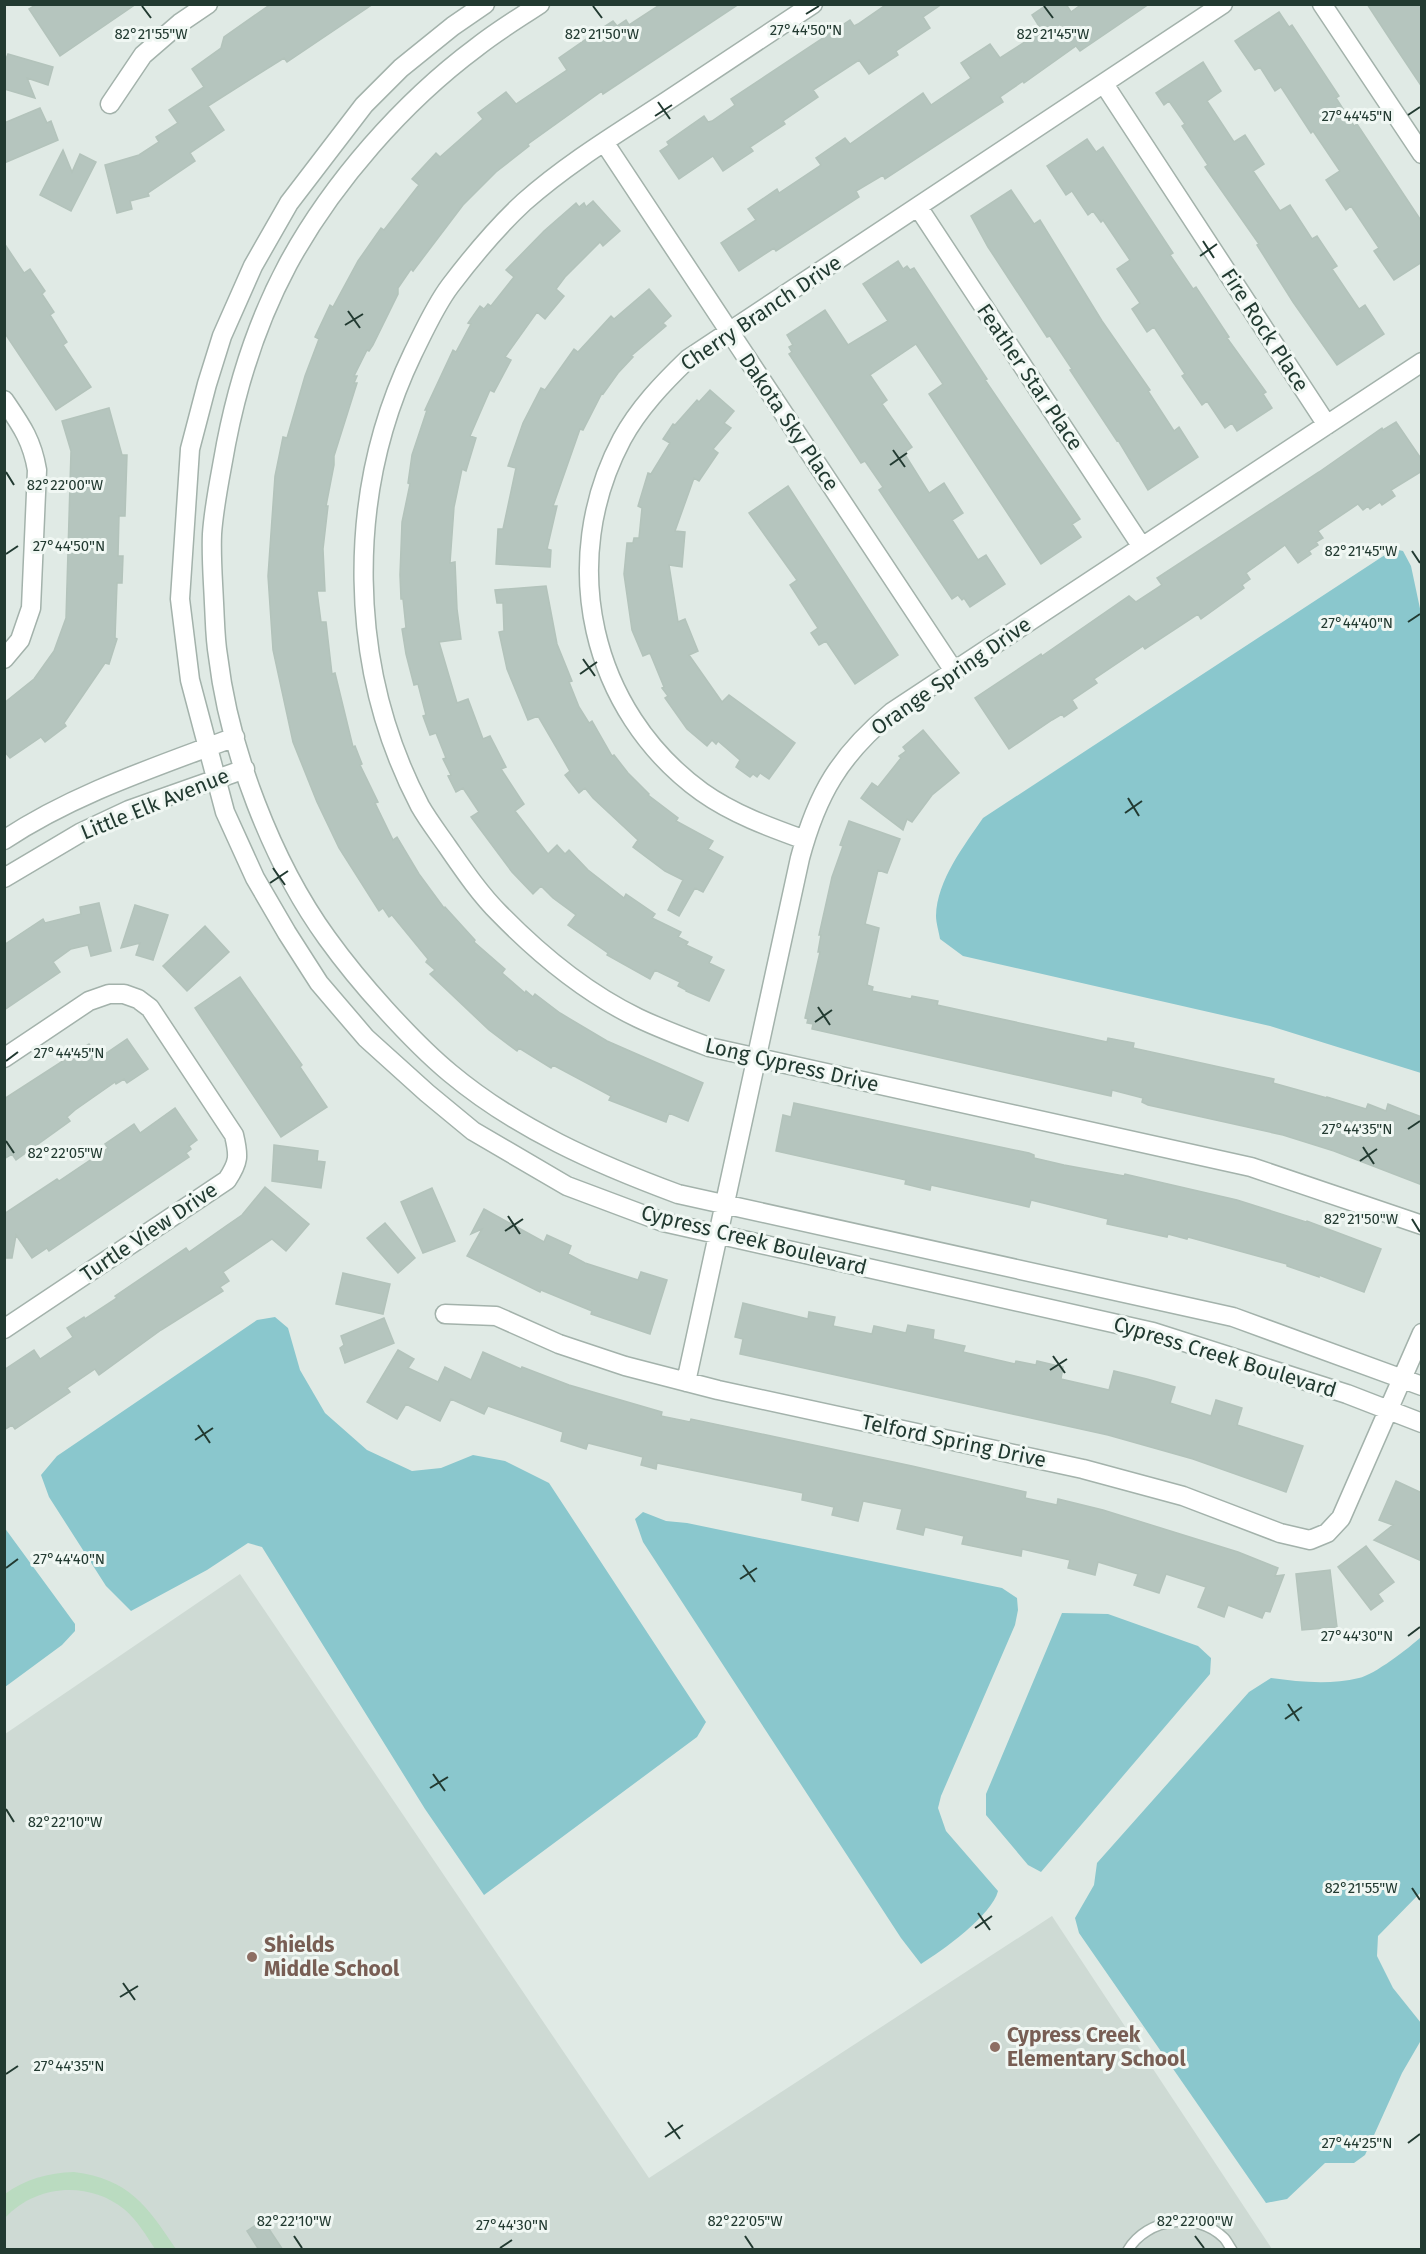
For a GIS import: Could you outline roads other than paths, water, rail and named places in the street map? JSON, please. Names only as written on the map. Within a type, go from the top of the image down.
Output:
[{"type":"street","points":[[110,104],[143,55],[180,23],[208,4]]},
{"type":"street","points":[[487,4],[505,28]]},
{"type":"street","name":"Cypress Creek Boulevard","points":[[487,4],[453,26],[401,68],[364,105],[289,203],[253,266],[222,336],[190,449],[180,599],[190,680],[225,812],[251,869],[287,933],[319,983],[375,1046],[473,1131],[558,1180],[663,1222],[1153,1332],[1347,1394],[1422,1423]]},
{"type":"street","name":"Cypress Creek Boulevard","points":[[540,4],[477,46],[391,123],[326,204],[288,265],[247,362],[226,446],[212,536],[217,655],[228,714],[253,795],[288,874],[324,935],[357,979],[398,1024],[449,1073],[498,1109],[608,1168],[678,1194],[1233,1317],[1422,1386]]},
{"type":"street","name":"Long Cypress Drive","points":[[813,4],[576,160],[523,203],[479,249],[447,290],[424,330],[402,376],[384,426],[373,470],[364,532],[362,581],[375,682],[396,752],[421,807],[459,864],[496,911],[546,957],[592,992],[637,1017],[709,1047],[1251,1167],[1422,1225]]},
{"type":"street","name":"Cherry Branch Drive","points":[[805,840],[758,823],[703,793],[660,755],[631,717],[611,679],[598,645],[592,618],[588,586],[588,557],[593,523],[604,483],[622,440],[639,412],[665,380],[688,359],[1223,4]]},
{"type":"street","points":[[1322,4],[1422,154]]},
{"type":"street","name":"Fire Rock Place","points":[[1104,84],[1327,425]]},
{"type":"street","name":"Dakota Sky Place","points":[[604,142],[954,671]]},
{"type":"street","name":"Feather Star Place","points":[[918,207],[1142,547]]},
{"type":"street","name":"Orange Spring Drive","points":[[686,1382],[805,840],[810,821],[830,779],[868,731],[892,712],[1422,362]]},
{"type":"street","points":[[4,400],[34,448],[37,470],[31,608],[20,640],[4,658]]},
{"type":"street","name":"Little Elk Avenue","points":[[4,840],[74,801],[123,779],[235,737]]},
{"type":"street","name":"Little Elk Avenue","points":[[4,878],[80,833],[129,810],[245,769]]},
{"type":"street","name":"Turtle View Drive","points":[[4,1058],[90,1001],[109,994],[124,994],[138,999],[150,1008],[234,1135],[239,1155],[235,1168],[227,1180],[4,1329]]},
{"type":"street","name":"Telford Spring Drive","points":[[445,1314],[496,1316],[560,1344],[625,1366],[686,1382],[1083,1469],[1183,1496],[1280,1533],[1310,1540],[1327,1533],[1341,1518],[1388,1410]]},
{"type":"street","points":[[1388,1410],[1422,1333]]},
{"type":"lane","points":[[1128,2250],[1134,2240],[1154,2227],[1173,2221],[1190,2221],[1206,2226],[1224,2237],[1232,2250]]},
{"type":"water","points":[[1394,549],[1403,551],[1411,566],[1422,618],[1421,1073],[1270,1026],[963,956],[940,939],[936,916],[941,889],[960,852],[983,818]]},
{"type":"water","points":[[275,1317],[288,1328],[300,1370],[325,1413],[367,1450],[412,1471],[441,1468],[473,1455],[505,1461],[549,1483],[706,1722],[697,1737],[484,1895],[425,1809],[262,1547],[248,1543],[207,1570],[131,1611],[106,1586],[49,1497],[41,1475],[57,1456],[257,1320]]},
{"type":"water","points":[[643,1512],[666,1521],[687,1523],[1002,1588],[1017,1598],[1018,1610],[1015,1625],[941,1796],[938,1808],[946,1831],[998,1891],[994,1900],[977,1921],[953,1942],[921,1964],[901,1938],[643,1542],[635,1519]]},
{"type":"water","points":[[4,1527],[75,1624],[75,1631],[62,1645],[5,1687]]},
{"type":"water","points":[[1062,1613],[1108,1614],[1198,1646],[1211,1658],[1210,1674],[1041,1872],[1028,1865],[986,1815],[986,1794]]},
{"type":"water","points":[[1421,1637],[1421,1892],[1378,1936],[1377,1956],[1393,1988],[1421,2023],[1420,2042],[1402,2073],[1365,2155],[1354,2163],[1325,2163],[1287,2199],[1266,2203],[1079,1933],[1075,1918],[1094,1885],[1097,1863],[1249,1692],[1271,1678],[1326,1682],[1359,1678],[1382,1667]]},
{"type":"place","name":"Shields Middle School","points":[[252,1957]]},
{"type":"place","name":"Cypress Creek Elementary School","points":[[995,2047]]}]
